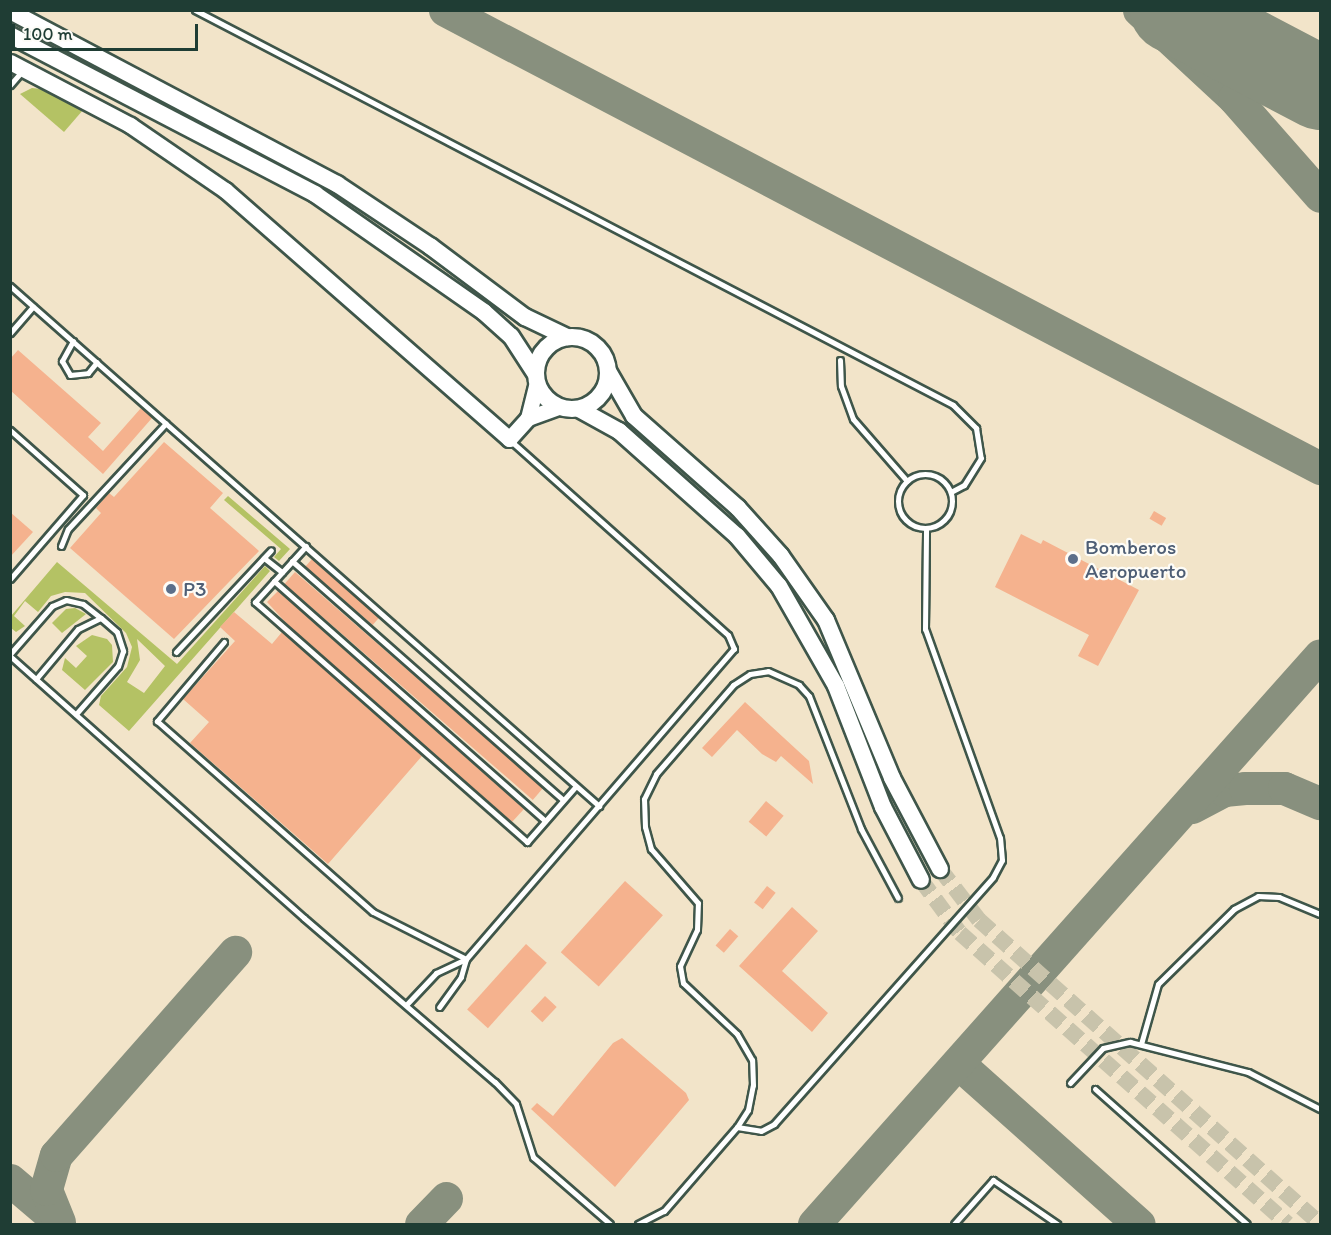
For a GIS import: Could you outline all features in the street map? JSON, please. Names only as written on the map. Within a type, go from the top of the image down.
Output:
[{"type":"main road","points":[[10,12],[337,184],[430,246],[525,317],[567,337]]},
{"type":"main road","points":[[10,35],[315,194],[484,312],[511,336],[549,402],[559,407],[579,409],[619,431],[737,536],[779,586],[836,686],[883,807],[921,880]]},
{"type":"main road","points":[[536,378],[541,353],[556,339],[579,337],[600,349],[608,371],[634,416],[738,508],[781,556],[826,620],[892,778],[940,868]]},
{"type":"main road","points":[[579,409],[597,399],[608,371]]},
{"type":"street","points":[[17,65],[130,125],[225,190],[509,439],[528,418],[559,407]]},
{"type":"street","points":[[528,418],[536,378]]},
{"type":"lane","points":[[195,10],[953,405],[976,428],[981,458],[964,485],[951,492]]},
{"type":"lane","points":[[10,85],[17,65]]},
{"type":"lane","points":[[10,286],[599,806]]},
{"type":"lane","points":[[10,333],[33,307]]},
{"type":"lane","points":[[73,341],[62,361],[70,375],[88,373],[98,362]]},
{"type":"lane","points":[[840,360],[841,386],[853,419],[907,481]]},
{"type":"lane","points":[[61,546],[68,529],[166,423]]},
{"type":"lane","points":[[10,430],[83,495],[10,579]]},
{"type":"lane","points":[[406,1005],[436,973],[466,959],[732,655],[732,641],[509,439]]},
{"type":"lane","points":[[907,481],[932,475],[951,492]]},
{"type":"lane","points":[[907,481],[899,498],[902,516],[917,527],[926,528],[948,516],[951,492]]},
{"type":"lane","points":[[736,1127],[761,1131],[774,1124],[993,877],[1002,860],[1000,838],[925,629],[926,528]]},
{"type":"lane","points":[[306,546],[255,602],[527,842],[576,786]]},
{"type":"lane","points":[[176,652],[271,550]]},
{"type":"lane","points":[[264,558],[282,572]]},
{"type":"lane","points":[[292,561],[563,800]]},
{"type":"lane","points":[[274,581],[545,821]]},
{"type":"lane","points":[[76,714],[117,666],[123,651],[117,632],[83,604],[66,600],[52,606],[10,655],[36,679],[406,1005],[516,1104],[533,1157],[610,1224]]},
{"type":"lane","points":[[36,679],[78,629],[101,618]]},
{"type":"lane","points":[[225,642],[157,721],[373,912],[466,959]]},
{"type":"lane","points":[[638,1224],[664,1211],[736,1127],[748,1110],[752,1094],[752,1060],[737,1034],[683,983],[680,966],[697,930],[698,903],[651,849],[645,827],[644,799],[656,774],[733,685],[750,674],[782,675],[809,696],[861,829],[898,898]]},
{"type":"lane","points":[[1141,1044],[1158,984],[1234,909],[1258,896],[1279,897],[1320,914]]},
{"type":"lane","points":[[439,1007],[461,978],[466,959]]},
{"type":"lane","points":[[1070,1083],[1103,1048],[1130,1042],[1248,1072],[1320,1109]]},
{"type":"lane","points":[[1095,1089],[1247,1224]]},
{"type":"lane","points":[[954,1224],[993,1180],[1057,1224]]},
{"type":"green space","points":[[32,88],[41,89],[83,110],[64,132],[20,94]]},
{"type":"green space","points":[[228,496],[290,549],[279,561],[274,557],[281,549],[224,500]]},
{"type":"green space","points":[[57,562],[177,664],[265,566],[270,571],[129,731],[99,705],[101,696],[127,667],[132,647],[126,633],[85,593],[65,592],[51,596],[38,612],[25,601],[14,616],[25,626],[16,632],[11,628],[11,616]],"holes":[[[137,639],[165,666],[144,693],[127,682],[140,660]]]},
{"type":"green space","points":[[75,608],[86,614],[62,633],[52,623],[66,609]]},
{"type":"green space","points":[[92,635],[107,639],[112,645],[113,662],[85,690],[62,670],[65,658],[76,668],[87,656],[76,646]]},
{"type":"building","points":[[18,350],[101,423],[88,437],[103,451],[141,408],[152,418],[103,474],[10,390],[10,359]]},
{"type":"building","points":[[164,442],[223,493],[210,508],[259,551],[174,639],[70,548],[101,513],[96,508],[109,493],[114,497]]},
{"type":"building","points":[[1154,511],[1166,518],[1162,526],[1150,519]]},
{"type":"building","points":[[10,512],[33,532],[10,557]]},
{"type":"building","points":[[1021,534],[1041,544],[1043,540],[1139,590],[1098,666],[1078,656],[1089,635],[995,587]]},
{"type":"building","points":[[1142,543],[1146,544],[1146,552],[1142,553],[1138,552],[1137,548],[1138,544]]},
{"type":"building","points":[[312,559],[379,617],[373,625],[305,567]]},
{"type":"building","points":[[295,572],[543,788],[533,800],[285,584]]},
{"type":"building","points":[[278,591],[524,809],[512,822],[288,625],[267,602]]},
{"type":"building","points":[[234,612],[272,644],[282,632],[422,756],[328,864],[190,743],[209,722],[183,699],[235,641],[220,627]]},
{"type":"building","points":[[745,702],[809,761],[813,784],[781,756],[776,762],[762,754],[737,730],[712,757],[702,748]]},
{"type":"building","points":[[766,801],[784,816],[766,836],[749,822]]},
{"type":"building","points":[[625,881],[663,915],[599,986],[561,952]]},
{"type":"building","points":[[767,886],[776,893],[763,909],[754,903]]},
{"type":"building","points":[[792,907],[818,931],[782,971],[828,1013],[812,1032],[739,966]]},
{"type":"building","points":[[730,929],[738,936],[724,953],[716,946]]},
{"type":"building","points":[[526,944],[547,963],[488,1028],[467,1009]]},
{"type":"building","points":[[545,996],[557,1007],[542,1022],[531,1011]]},
{"type":"building","points":[[622,1038],[686,1093],[689,1100],[615,1187],[531,1109],[537,1103],[553,1116],[613,1043]]},
{"type":"taxiway","points":[[445,10],[1320,468]]},
{"type":"taxiway","points":[[1139,10],[1234,98],[1320,196]]},
{"type":"taxiway","points":[[814,1224],[1320,655]]},
{"type":"taxiway","points":[[1192,807],[1224,790],[1245,788],[1284,788],[1320,803]]},
{"type":"taxiway","points":[[59,1222],[46,1189],[56,1155],[235,952]]},
{"type":"taxiway","points":[[958,1063],[1139,1224]]},
{"type":"taxiway","points":[[10,1180],[57,1220]]},
{"type":"taxiway","points":[[421,1224],[446,1198]]},
{"type":"runway","points":[[1172,10],[1320,88]]},
{"type":"tunnel","points":[[940,869],[979,920],[1320,1224]]},
{"type":"tunnel","points":[[921,880],[960,933],[1288,1224]]},
{"type":"place","name":"Bomberos Aeropuerto","points":[[1073,559]]},
{"type":"place","name":"P3","points":[[171,589]]}]
